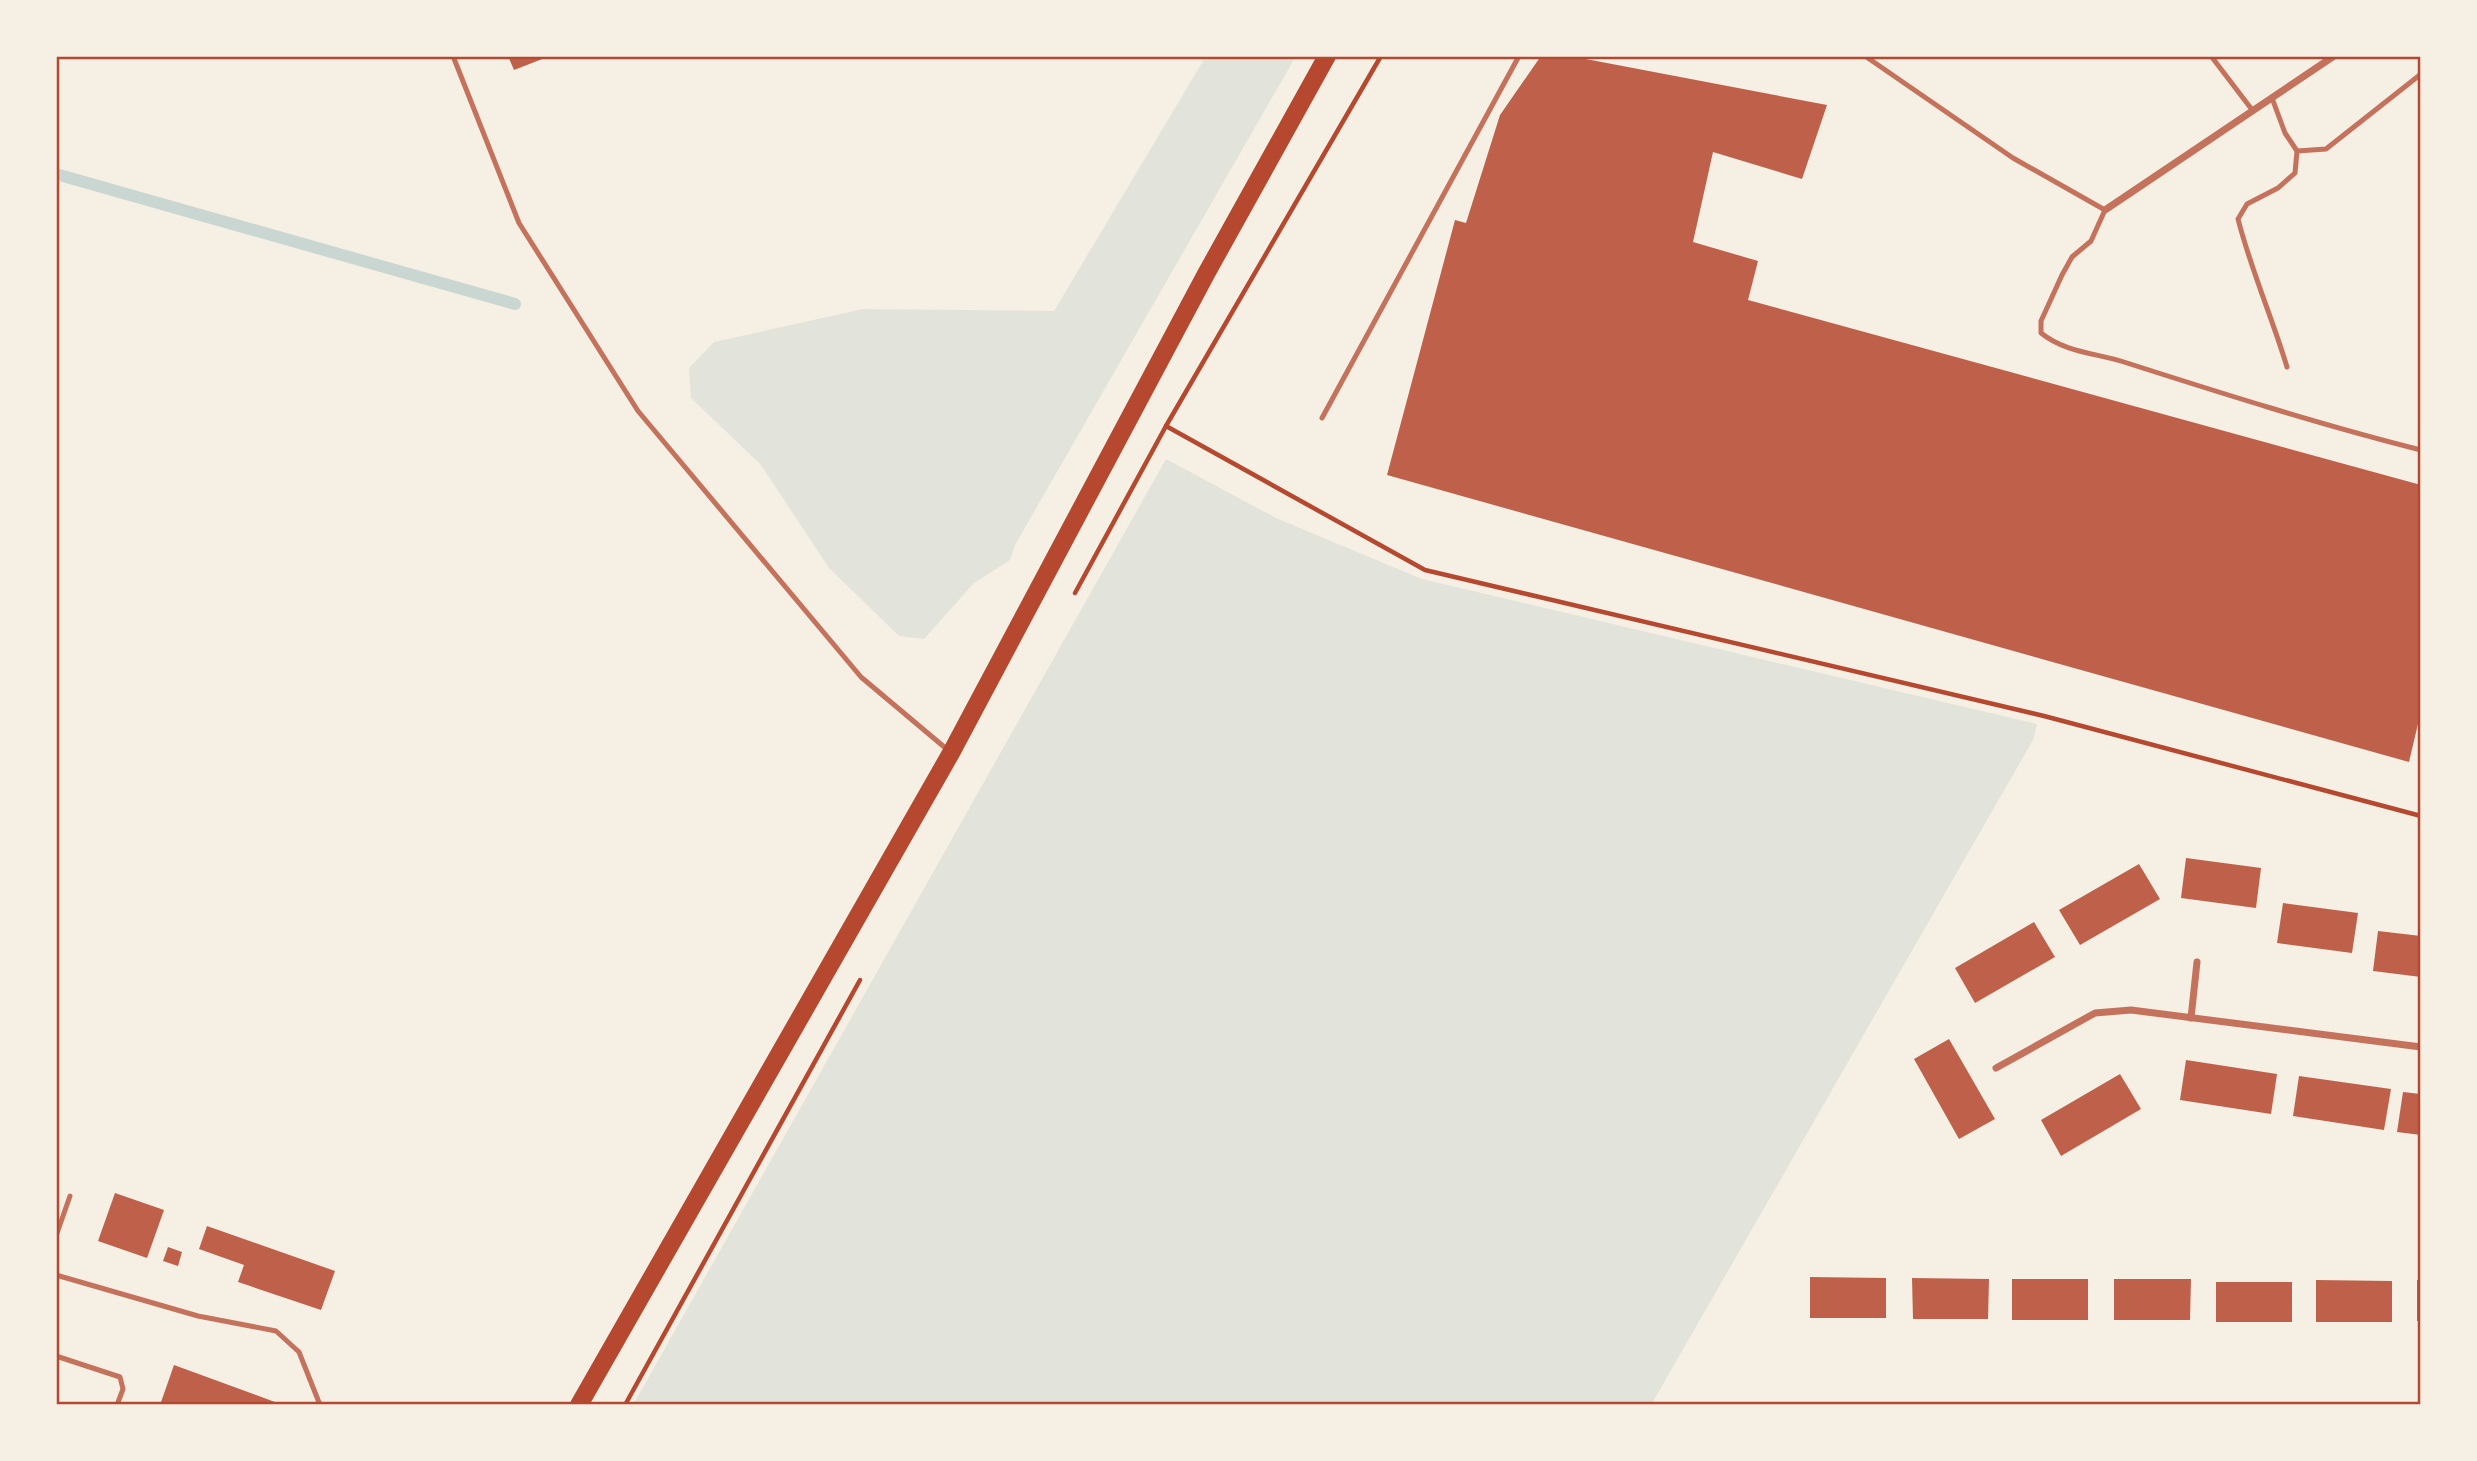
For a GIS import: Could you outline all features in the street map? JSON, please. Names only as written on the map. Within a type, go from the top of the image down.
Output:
[{"type":"main road","points":[[579,1405],[951,753],[1199,286],[1327,56]]},
{"type":"street","points":[[2105,210],[2334,56]]},
{"type":"street","points":[[2191,1018],[2197,962]]},
{"type":"street","points":[[1996,1068],[2095,1013],[2131,1010],[2421,1047]]},
{"type":"lane","points":[[453,56],[519,223],[638,411],[861,677],[951,753]]},
{"type":"lane","points":[[1322,418],[1519,56]]},
{"type":"lane","points":[[1866,56],[2013,158],[2105,210],[2091,241],[2072,257],[2041,321],[2041,333],[2051,341],[2081,353],[2122,361],[2304,418],[2421,450]]},
{"type":"lane","points":[[2211,56],[2253,111]]},
{"type":"lane","points":[[2297,151],[2326,149],[2421,74]]},
{"type":"lane","points":[[2272,98],[2285,133],[2297,151],[2295,173],[2278,188],[2247,204],[2238,219],[2248,258],[2272,317],[2287,367]]},
{"type":"lane","points":[[56,1236],[70,1196]]},
{"type":"lane","points":[[56,1275],[198,1316],[276,1331],[299,1352],[320,1405]]},
{"type":"lane","points":[[56,1356],[120,1377],[123,1389],[117,1405]]},
{"type":"path","points":[[1167,426],[1425,570],[2044,716],[2421,816]]},
{"type":"shaded area","points":[[1206,56],[1296,56],[1015,545],[1010,560],[974,583],[924,639],[899,636],[829,568],[761,465],[691,398],[689,368],[714,342],[863,309],[1054,311]]},
{"type":"shaded area","points":[[1166,459],[1276,518],[1422,579],[2037,724],[2033,740],[1651,1405],[633,1405]]},
{"type":"building","points":[[508,56],[550,56],[514,70]]},
{"type":"building","points":[[1541,56],[1570,56],[1827,105],[1802,179],[1713,152],[1693,242],[1758,261],[1748,300],[2421,485],[2421,711],[2409,762],[1387,475],[1455,220],[1466,223],[1500,115]]},
{"type":"building","points":[[2186,858],[2261,868],[2256,908],[2181,898]]},
{"type":"building","points":[[2139,864],[2160,899],[2080,945],[2059,910]]},
{"type":"building","points":[[2283,903],[2358,913],[2352,953],[2277,943]]},
{"type":"building","points":[[2034,922],[2055,957],[1975,1003],[1955,968]]},
{"type":"building","points":[[2378,931],[2421,936],[2421,977],[2373,971]]},
{"type":"building","points":[[1949,1039],[1995,1119],[1959,1139],[1914,1059]]},
{"type":"building","points":[[2186,1060],[2277,1074],[2271,1114],[2180,1100]]},
{"type":"building","points":[[2120,1074],[2141,1109],[2061,1156],[2041,1120]]},
{"type":"building","points":[[2299,1076],[2391,1089],[2384,1130],[2293,1116]]},
{"type":"building","points":[[2403,1092],[2421,1094],[2421,1135],[2397,1132]]},
{"type":"building","points":[[115,1193],[164,1210],[147,1258],[98,1241]]},
{"type":"building","points":[[207,1226],[335,1271],[321,1310],[238,1282],[244,1265],[199,1249]]},
{"type":"building","points":[[168,1247],[182,1252],[178,1266],[163,1261]]},
{"type":"building","points":[[1810,1277],[1886,1278],[1886,1318],[1810,1318]]},
{"type":"building","points":[[1912,1278],[1989,1279],[1988,1319],[1913,1319]]},
{"type":"building","points":[[2012,1279],[2088,1279],[2088,1320],[2012,1320]]},
{"type":"building","points":[[2114,1279],[2191,1279],[2190,1320],[2114,1320]]},
{"type":"building","points":[[2316,1280],[2392,1281],[2392,1322],[2316,1322]]},
{"type":"building","points":[[2417,1280],[2421,1280],[2421,1321],[2417,1321]]},
{"type":"building","points":[[2216,1282],[2292,1282],[2292,1322],[2216,1322]]},
{"type":"building","points":[[174,1365],[283,1405],[160,1405]]},
{"type":"waterway","points":[[56,174],[515,304]]}]
